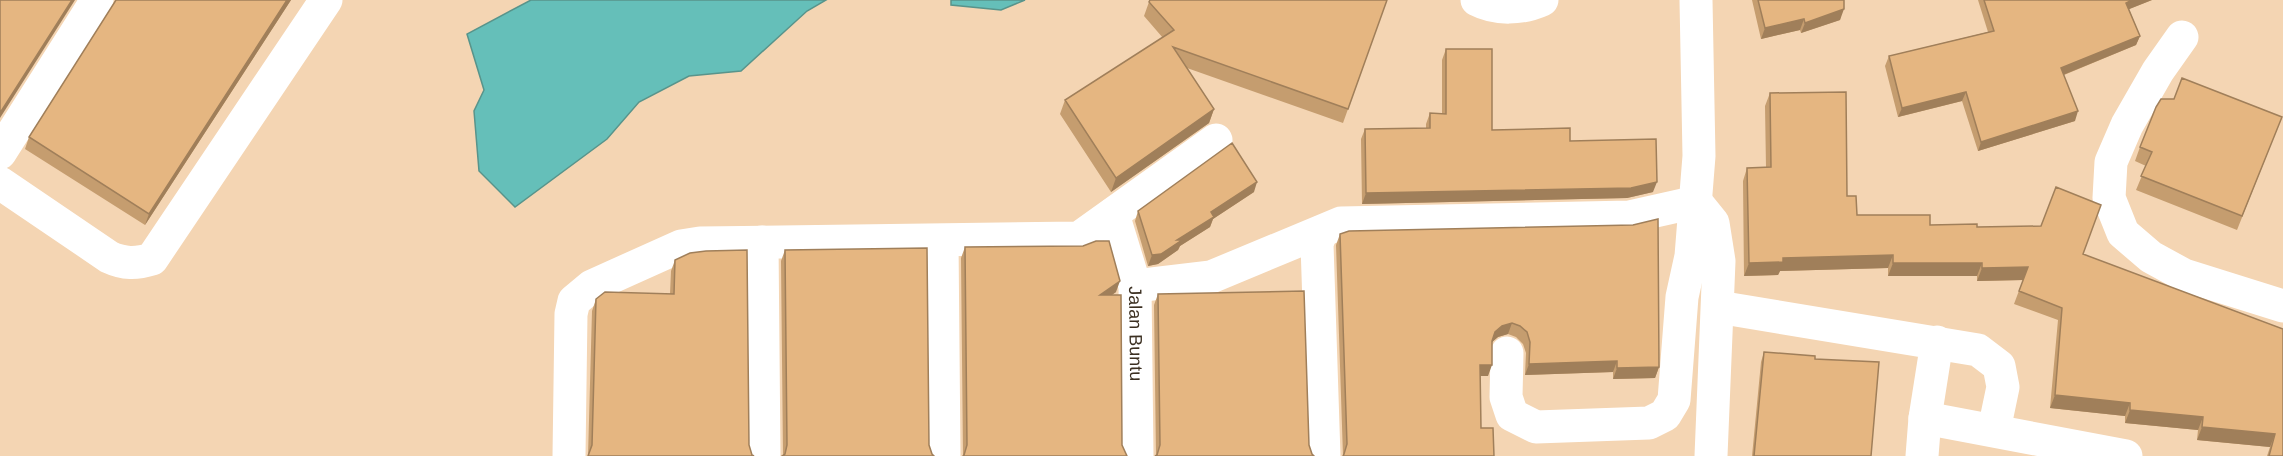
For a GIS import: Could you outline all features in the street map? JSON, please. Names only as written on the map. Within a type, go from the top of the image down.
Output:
[{"type":"street","points":[[0,153],[97,0]]},
{"type":"street","points":[[0,183],[109,257],[132,263],[152,259],[326,0]]},
{"type":"street","points":[[1477,0],[1508,8],[1542,0]]},
{"type":"street","points":[[1507,353],[1506,398],[1512,415],[1536,427],[1649,423],[1665,415],[1674,400],[1682,297],[1691,256],[1696,202],[1698,156],[1696,0]]},
{"type":"street","points":[[2182,37],[2158,71],[2127,125],[2111,162],[2109,198],[2123,233],[2151,257],[2184,275],[2283,306]]},
{"type":"street","points":[[569,456],[571,314],[574,301],[592,286],[681,246],[699,243],[1079,238],[1216,140]]},
{"type":"street","points":[[1135,286],[1211,277],[1341,223],[1629,217],[1696,202]]},
{"type":"street","points":[[1696,202],[1713,224],[1719,261],[1711,456]]},
{"type":"street","name":"Jalan Buntu","points":[[1113,214],[1135,286],[1137,456]]},
{"type":"street","points":[[1321,232],[1317,244],[1324,456]]},
{"type":"street","points":[[942,241],[944,456]]},
{"type":"street","points":[[762,242],[764,456]]},
{"type":"street","points":[[1718,307],[1978,350],[1999,366],[2003,387],[1994,430]]},
{"type":"street","points":[[1922,456],[1925,418],[1937,342]]},
{"type":"street","points":[[1925,418],[2126,456]]},
{"type":"water","points":[[531,0],[826,0],[807,11],[741,71],[689,76],[639,102],[607,139],[515,207],[479,171],[474,111],[484,90],[467,34]]},
{"type":"water","points":[[951,0],[1025,0],[1001,10],[951,5]]},
{"type":"building","points":[[0,0],[72,0],[0,113]]},
{"type":"building","points":[[116,0],[287,0],[149,214],[29,137]]},
{"type":"building","points":[[1150,0],[1387,0],[1348,109],[1173,47],[1214,109],[1116,178],[1065,100],[1174,30],[1149,2]]},
{"type":"building","points":[[1758,0],[1844,0],[1844,9],[1805,23],[1804,19],[1765,28]]},
{"type":"building","points":[[1984,0],[2132,0],[2126,3],[2140,36],[2061,68],[2078,111],[1981,142],[1966,92],[1902,108],[1889,56],[1994,31]]},
{"type":"building","points":[[1446,49],[1492,49],[1492,130],[1570,128],[1570,141],[1656,139],[1657,182],[1631,188],[1366,193],[1365,129],[1430,128],[1430,113],[1446,114]]},
{"type":"building","points":[[2182,78],[2282,117],[2242,216],[2141,176],[2152,152],[2140,147],[2156,107],[2161,99],[2174,99]]},
{"type":"building","points":[[1846,92],[1847,196],[1856,196],[1857,215],[1930,215],[1930,225],[2041,226],[2056,187],[2101,205],[2083,254],[2283,329],[2283,456],[2269,456],[2275,434],[2202,427],[2203,417],[2130,410],[2130,403],[2055,395],[2062,308],[2019,291],[2028,267],[1982,268],[1982,263],[1893,263],[1893,255],[1783,258],[1783,262],[1749,263],[1747,168],[1771,167],[1770,93]]},
{"type":"building","points":[[1232,143],[1257,182],[1211,212],[1214,217],[1177,240],[1182,240],[1161,254],[1152,255],[1138,211]]},
{"type":"building","points":[[1658,219],[1659,367],[1617,368],[1617,361],[1529,364],[1530,342],[1527,332],[1512,323],[1502,326],[1495,332],[1492,341],[1492,365],[1480,365],[1481,428],[1493,428],[1494,456],[1343,456],[1347,444],[1340,234],[1349,231],[1633,225]]},
{"type":"building","points":[[1096,241],[1109,241],[1120,281],[1100,295],[1121,295],[1122,445],[1127,456],[963,456],[967,445],[965,247],[1083,246]]},
{"type":"building","points":[[927,248],[929,445],[934,456],[782,456],[785,454],[787,445],[785,250]]},
{"type":"building","points":[[747,250],[749,445],[754,456],[588,456],[592,445],[596,299],[605,292],[674,294],[675,260],[690,253]]},
{"type":"building","points":[[1304,291],[1309,445],[1314,456],[1155,456],[1160,445],[1158,294]]},
{"type":"building","points":[[1764,352],[1815,356],[1815,359],[1879,362],[1871,456],[1754,456]]}]
